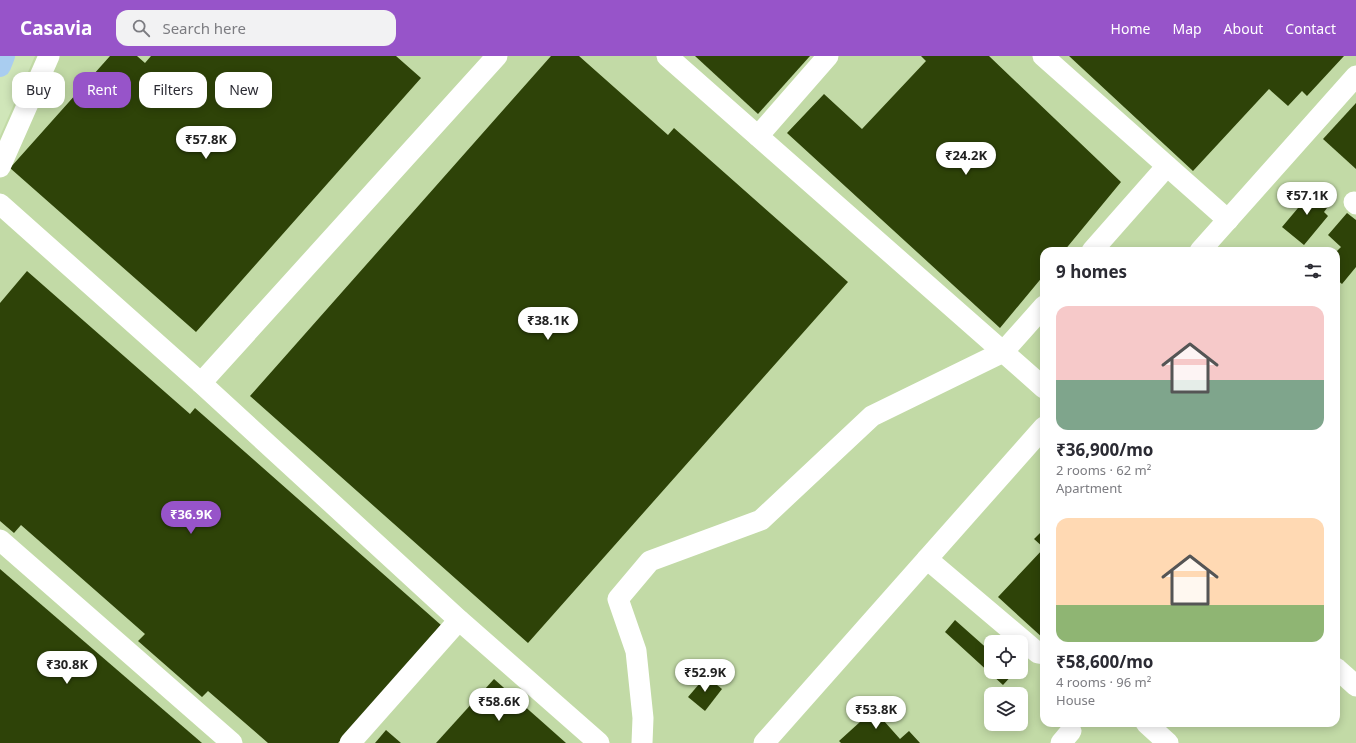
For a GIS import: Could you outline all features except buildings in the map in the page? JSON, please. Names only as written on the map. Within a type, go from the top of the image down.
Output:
[{"type":"main road","points":[[0,66],[4,56]]},
{"type":"lane","points":[[0,168],[49,56]]},
{"type":"lane","points":[[201,382],[497,56]]},
{"type":"lane","points":[[667,56],[1040,384]]},
{"type":"lane","points":[[758,136],[828,56]]},
{"type":"lane","points":[[1043,56],[1228,220]]},
{"type":"lane","points":[[1204,247],[1356,76]]},
{"type":"lane","points":[[1096,247],[1167,166]]},
{"type":"lane","points":[[0,204],[201,382],[459,620],[599,743]]},
{"type":"lane","points":[[642,743],[643,718],[636,651],[618,599],[650,561],[762,520],[872,416],[1003,352],[1040,310]]},
{"type":"lane","points":[[764,743],[1040,432]]},
{"type":"lane","points":[[0,540],[232,743]]},
{"type":"lane","points":[[927,559],[1040,653]]},
{"type":"lane","points":[[350,743],[459,620]]},
{"type":"lane","points":[[1340,672],[1356,686]]},
{"type":"lane","points":[[1150,727],[1168,743]]},
{"type":"shaded area","points":[[35,56],[1356,56],[1356,743],[0,743],[0,136],[12,108],[65,108],[65,72],[28,72]]}]
